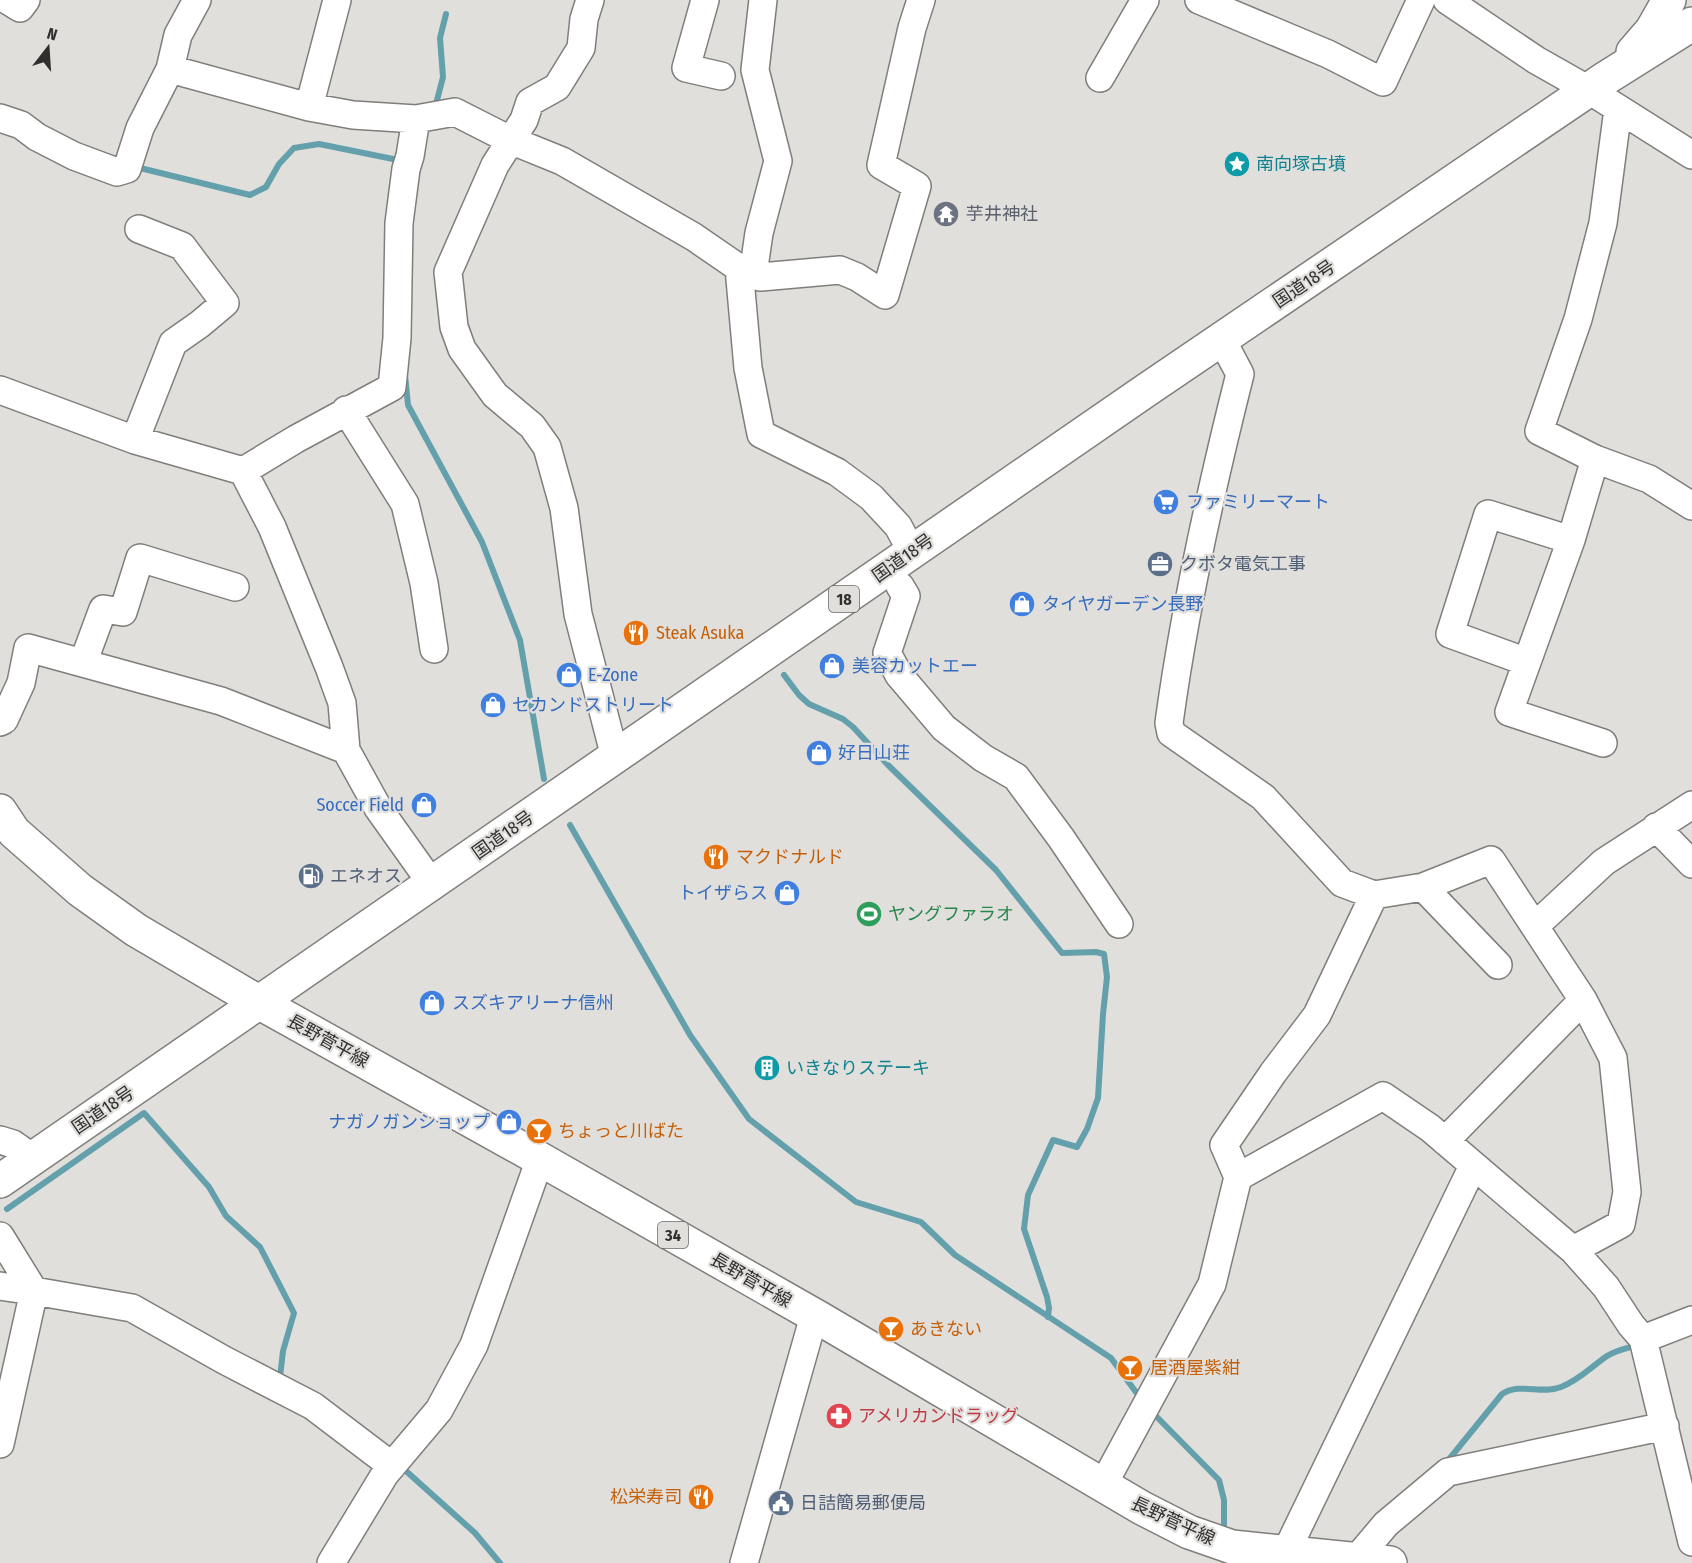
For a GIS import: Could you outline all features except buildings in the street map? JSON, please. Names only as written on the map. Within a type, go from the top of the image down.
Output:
[{"type":"main road","points":[[1597,84],[1652,30],[1669,0]]},
{"type":"main road","name":"国道18号","points":[[0,1181],[1222,340],[1597,84],[1692,24]]},
{"type":"main road","name":"長野菅平線","points":[[0,811],[14,832],[80,890],[136,930],[260,1003],[540,1159],[814,1316],[1142,1508],[1190,1532],[1232,1547],[1354,1562],[1390,1563]]},
{"type":"street","points":[[8,0],[20,8],[26,0]]},
{"type":"street","points":[[0,118],[21,125],[37,137],[74,156],[117,172],[127,169],[140,128],[170,69],[178,35],[197,0]]},
{"type":"street","points":[[309,107],[337,0]]},
{"type":"street","points":[[590,0],[584,19],[581,48],[557,87],[530,102],[524,120],[495,165],[448,272],[454,327],[462,349],[495,394],[532,426],[548,447],[564,508],[578,614],[615,757]]},
{"type":"street","points":[[705,0],[686,68],[721,76]]},
{"type":"street","points":[[763,0],[755,70],[778,161],[759,233],[746,271],[748,368],[761,434],[837,472],[871,497],[898,526],[912,552]]},
{"type":"street","points":[[170,69],[309,107],[353,115],[416,119],[455,112],[598,180],[746,271],[760,277],[840,270],[857,277],[885,295],[917,186],[881,165],[912,28],[921,0]]},
{"type":"street","points":[[1100,78],[1144,0]]},
{"type":"street","points":[[1199,0],[1328,54],[1383,82],[1421,0]]},
{"type":"street","points":[[1447,0],[1536,60],[1597,84],[1618,109],[1692,155]]},
{"type":"street","points":[[1618,109],[1603,223],[1578,319],[1539,431],[1595,459],[1649,479],[1692,506]]},
{"type":"street","points":[[243,471],[346,410],[392,387],[397,338],[399,223],[416,119]]},
{"type":"street","points":[[135,440],[173,343],[225,303],[182,246],[139,229]]},
{"type":"street","points":[[1222,340],[1240,374],[1189,594],[1171,712],[1171,733],[1263,797],[1342,883],[1374,894],[1423,887],[1491,860],[1583,1000],[1613,1058],[1627,1192],[1621,1224],[1573,1250]]},
{"type":"street","points":[[0,390],[135,440],[243,471],[272,527],[329,667],[342,703],[346,750],[378,808],[432,884]]},
{"type":"street","points":[[346,410],[405,504],[424,583],[434,649]]},
{"type":"street","points":[[1595,459],[1571,540],[1509,712],[1603,743]]},
{"type":"street","points":[[1527,662],[1450,634],[1488,514],[1571,540]]},
{"type":"street","points":[[83,663],[103,609],[123,612],[140,558],[236,587]]},
{"type":"street","points":[[900,586],[906,596],[887,653],[899,675],[944,728],[983,758],[1016,777],[1061,838],[1119,924]]},
{"type":"street","points":[[0,722],[4,720],[21,683],[28,648],[221,701],[346,750]]},
{"type":"street","points":[[1535,926],[1604,862],[1692,805]]},
{"type":"street","points":[[1656,827],[1692,864]]},
{"type":"street","points":[[1423,887],[1497,966]]},
{"type":"street","points":[[1103,1485],[1212,1284],[1238,1177],[1224,1145],[1273,1073],[1317,1015],[1374,894]]},
{"type":"street","points":[[1445,1141],[1583,1000]]},
{"type":"street","points":[[1238,1177],[1383,1096],[1430,1128],[1573,1250],[1606,1287],[1643,1339],[1692,1542]]},
{"type":"street","points":[[0,1140],[13,1144],[33,1158]]},
{"type":"street","points":[[331,1563],[392,1466],[439,1410],[474,1345],[540,1159]]},
{"type":"street","points":[[1285,1554],[1473,1166]]},
{"type":"street","points":[[0,1236],[34,1291],[0,1444]]},
{"type":"street","points":[[0,1286],[132,1308],[224,1360],[314,1406],[392,1466]]},
{"type":"street","points":[[744,1563],[814,1316]]},
{"type":"street","points":[[1643,1339],[1692,1320]]},
{"type":"street","points":[[1354,1562],[1386,1524],[1448,1472],[1665,1426]]},
{"type":"waterway","points":[[435,108],[443,77],[440,38],[446,14]]},
{"type":"waterway","points":[[136,167],[250,195],[266,187],[279,164],[294,148],[319,144],[403,161]]},
{"type":"waterway","points":[[405,375],[408,405],[482,542],[520,640],[544,779]]},
{"type":"waterway","points":[[784,675],[809,704],[843,719],[853,727],[888,765],[996,870],[1062,953],[1096,952],[1104,954],[1107,977],[1098,1098],[1087,1129],[1077,1147],[1053,1140],[1028,1195],[1024,1229],[1047,1297],[1048,1317]]},
{"type":"waterway","points":[[570,825],[690,1035],[749,1119],[856,1202],[921,1222],[955,1255],[1111,1358],[1141,1399]]},
{"type":"waterway","points":[[7,1209],[144,1113],[209,1187],[226,1216],[260,1247],[294,1313],[283,1351],[280,1377],[282,1379]]},
{"type":"waterway","points":[[1446,1463],[1502,1394],[1516,1389],[1546,1390],[1561,1387],[1611,1354],[1638,1345]]},
{"type":"waterway","points":[[1151,1411],[1219,1480],[1224,1500],[1224,1532],[1228,1532]]},
{"type":"waterway","points":[[406,1471],[475,1533],[500,1563]]},
{"type":"place","name":"南向塚古墳","points":[[1237,164]]},
{"type":"place","name":"芋井神社","points":[[946,214]]},
{"type":"place","name":"ファミリーマート","points":[[1166,502]]},
{"type":"place","name":"クボタ電気工事","points":[[1160,564]]},
{"type":"place","name":"タイヤガーデン長野","points":[[1022,604]]},
{"type":"place","name":"Steak Asuka","points":[[636,633]]},
{"type":"place","name":"美容カットエー","points":[[832,666]]},
{"type":"place","name":"E-Zone","points":[[569,675]]},
{"type":"place","name":"セカンドストリート","points":[[493,705]]},
{"type":"place","name":"好日山荘","points":[[819,753]]},
{"type":"place","name":"Soccer Field","points":[[424,805]]},
{"type":"place","name":"マクドナルド","points":[[716,857]]},
{"type":"place","name":"エネオス","points":[[311,876]]},
{"type":"place","name":"トイザらス","points":[[787,893]]},
{"type":"place","name":"ヤングファラオ","points":[[869,914]]},
{"type":"place","name":"スズキアリーナ信州","points":[[432,1003]]},
{"type":"place","name":"いきなりステーキ","points":[[767,1068]]},
{"type":"place","name":"ナガノガンショップ","points":[[509,1122]]},
{"type":"place","name":"ちょっと川ばた","points":[[539,1131]]},
{"type":"place","name":"あきない","points":[[891,1329]]},
{"type":"place","name":"居酒屋紫紺","points":[[1130,1368]]},
{"type":"place","name":"アメリカンドラッグ","points":[[839,1416]]},
{"type":"place","name":"松栄寿司","points":[[701,1497]]},
{"type":"place","name":"日詰簡易郵便局","points":[[781,1503]]}]
